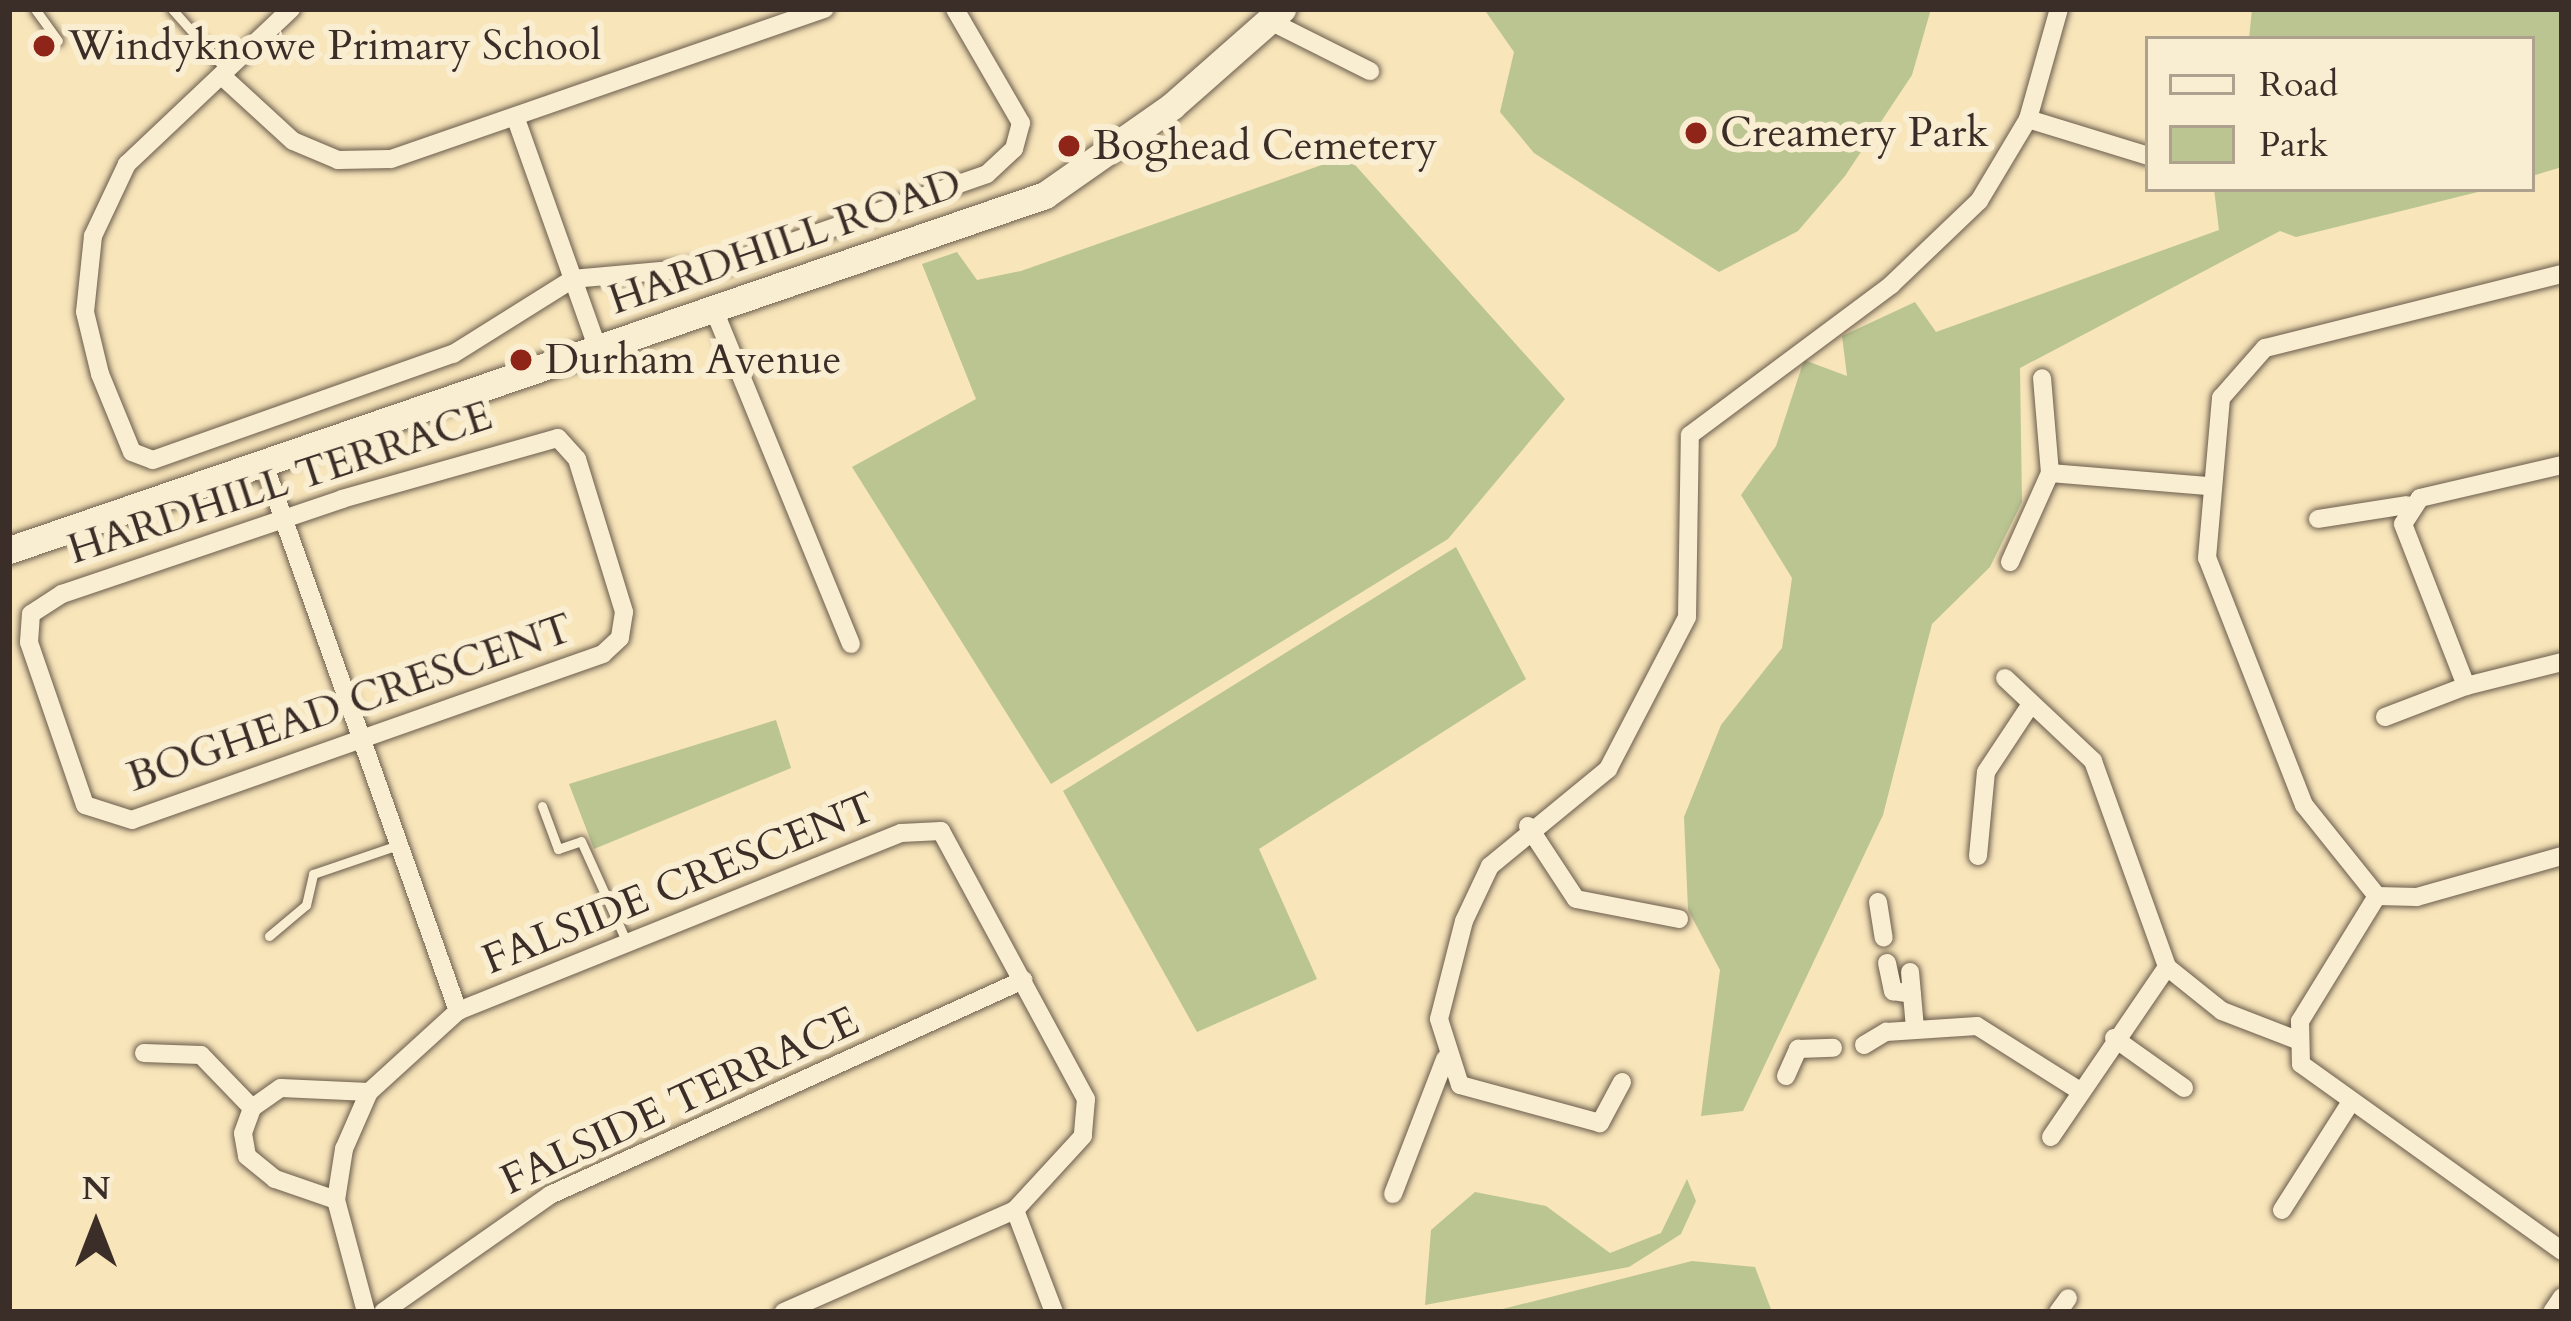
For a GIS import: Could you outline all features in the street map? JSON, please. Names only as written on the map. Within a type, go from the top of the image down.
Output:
[{"type":"main road","name":"HARDHILL ROAD","points":[[9,550],[1046,195],[1276,15]]},
{"type":"street","points":[[291,9],[127,164],[84,269],[100,374],[132,452],[153,460],[453,354],[573,279],[726,265],[987,174],[1015,149],[1021,124],[955,9]]},
{"type":"street","points":[[224,73],[293,140],[338,160],[391,159],[825,9]]},
{"type":"street","points":[[1622,1082],[1600,1123],[1460,1084],[1445,1059],[1439,1019],[1464,921],[1490,866],[1528,826],[1608,769],[1687,617],[1690,435],[1717,404],[1891,285],[1979,200],[2028,119],[2060,9]]},
{"type":"street","points":[[1276,15],[1370,71]]},
{"type":"street","points":[[516,119],[598,350]]},
{"type":"street","points":[[2028,119],[2145,156]]},
{"type":"street","points":[[2562,274],[2265,348],[2221,398],[2206,487],[2206,558],[2304,805],[2347,872],[2377,896],[2417,897],[2562,856]]},
{"type":"street","points":[[714,310],[851,644]]},
{"type":"street","points":[[2010,562],[2050,472],[2042,378]]},
{"type":"street","name":"HARDHILL TERRACE","points":[[31,614],[62,593],[285,519],[558,438]]},
{"type":"street","name":"BOGHEAD CRESCENT","points":[[31,614],[29,642],[98,816],[132,820],[603,654],[620,638],[624,612],[584,481],[558,438]]},
{"type":"street","points":[[263,461],[458,1011]]},
{"type":"street","points":[[2318,519],[2407,505],[2562,465]]},
{"type":"street","points":[[2050,472],[2206,487]]},
{"type":"street","points":[[2407,505],[2420,587],[2465,686]]},
{"type":"street","points":[[2385,717],[2465,686],[2562,662]]},
{"type":"street","points":[[2005,678],[2093,761],[2167,968],[2222,1011],[2296,1040]]},
{"type":"street","points":[[1978,856],[1986,772],[2031,704]]},
{"type":"street","points":[[1528,826],[1576,899],[1679,919]]},
{"type":"street","name":"FALSIDE CRESCENT","points":[[369,1092],[458,1011],[901,833],[941,831],[1023,980],[1088,1118],[1073,1157],[1016,1210],[784,1312]]},
{"type":"street","points":[[2377,896],[2296,1040],[2301,1064],[2349,1105],[2562,1251]]},
{"type":"street","points":[[1878,902],[1884,938]]},
{"type":"street","points":[[1887,963],[1893,991],[1912,994]]},
{"type":"street","points":[[2051,1137],[2167,968]]},
{"type":"street","points":[[1910,972],[1916,1028]]},
{"type":"street","name":"FALSIDE TERRACE","points":[[382,1312],[550,1196],[1023,980]]},
{"type":"street","points":[[1864,1045],[1916,1028],[1977,1026],[2080,1091]]},
{"type":"street","points":[[2114,1039],[2184,1088]]},
{"type":"street","points":[[1786,1076],[1798,1048],[1833,1048]]},
{"type":"street","points":[[144,1053],[201,1054],[251,1108],[247,1156],[275,1179],[336,1200]]},
{"type":"street","points":[[1393,1194],[1445,1059]]},
{"type":"street","points":[[251,1108],[281,1088],[369,1092],[336,1200],[366,1312]]},
{"type":"street","points":[[2282,1210],[2349,1105]]},
{"type":"street","points":[[1016,1210],[1054,1312]]},
{"type":"street","points":[[2552,1312],[2562,1297]]},
{"type":"lane","points":[[35,9],[58,41]]},
{"type":"lane","points":[[172,9],[224,73]]},
{"type":"lane","points":[[542,806],[558,849],[581,841],[626,943]]},
{"type":"lane","points":[[269,936],[306,905],[313,874],[400,844]]},
{"type":"green space","name":"Creamery Park","points":[[1484,9],[1931,9],[1912,75],[1845,176],[1798,231],[1719,272],[1534,153],[1500,112],[1514,52]]},
{"type":"green space","points":[[2252,9],[2562,9],[2562,167],[2535,175],[2535,36],[2249,36]]},
{"type":"green space","points":[[1347,156],[1565,399],[1448,539],[1051,784],[852,467],[976,399],[922,264],[957,252],[977,280],[1021,271]]},
{"type":"green space","points":[[2214,192],[2478,192],[2296,237],[2280,231],[2020,368],[2022,502],[1990,567],[1932,624],[1883,815],[1743,1111],[1701,1116],[1720,970],[1688,910],[1684,817],[1721,725],[1782,648],[1792,578],[1741,495],[1776,446],[1804,360],[1847,376],[1842,336],[1915,302],[1936,332],[2219,230]]},
{"type":"green space","points":[[1456,547],[1526,679],[1259,849],[1317,979],[1197,1032],[1063,791]]},
{"type":"green space","points":[[776,720],[791,768],[594,849],[569,784]]},
{"type":"green space","points":[[1687,1179],[1696,1201],[1681,1234],[1629,1267],[1425,1305],[1431,1230],[1475,1192],[1546,1206],[1610,1253],[1661,1233]]},
{"type":"green space","points":[[1692,1261],[1755,1267],[1772,1312],[1491,1312]]},
{"type":"place","name":"Windyknowe Primary School","points":[[44,46]]},
{"type":"place","name":"Creamery Park","points":[[1696,133]]},
{"type":"place","name":"Boghead Cemetery","points":[[1069,146]]},
{"type":"place","name":"Durham Avenue","points":[[521,360]]}]
